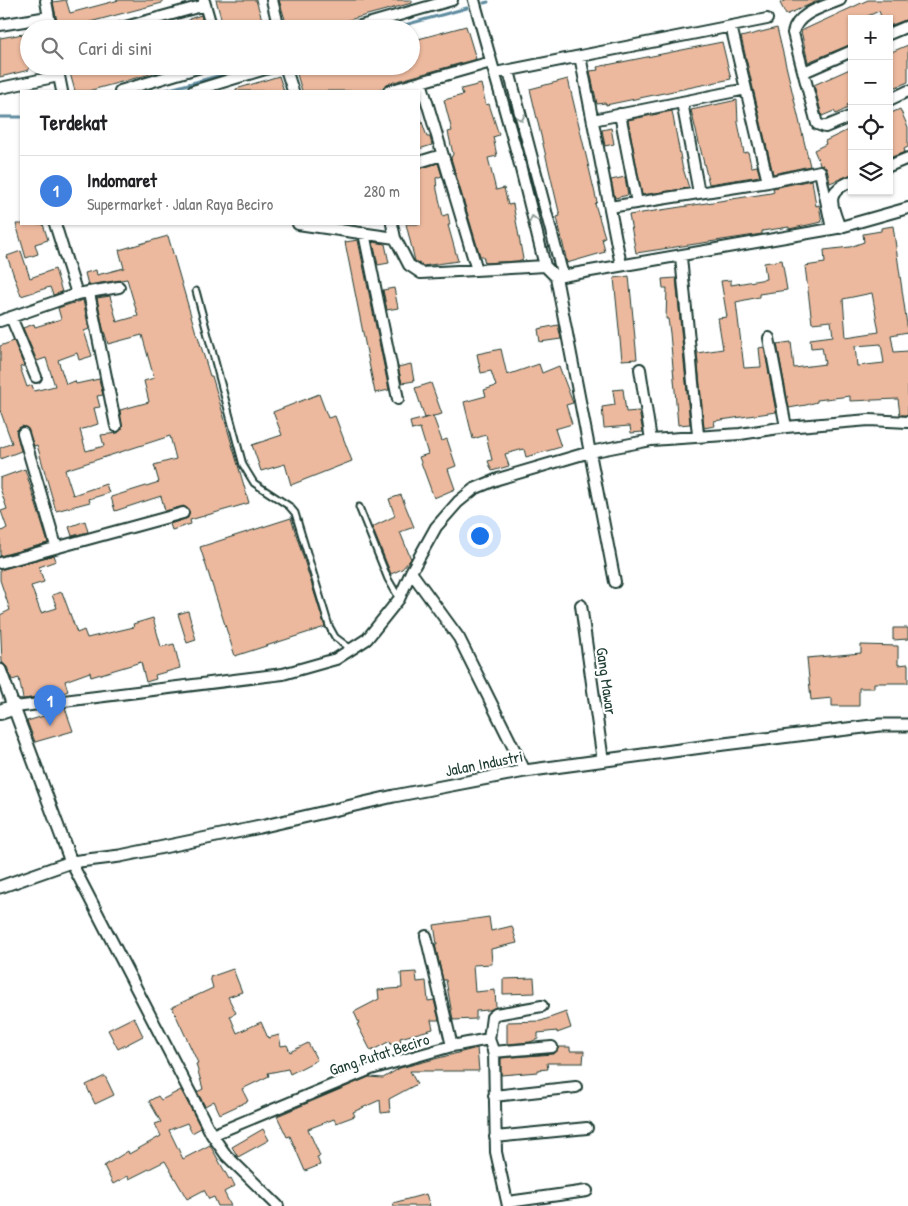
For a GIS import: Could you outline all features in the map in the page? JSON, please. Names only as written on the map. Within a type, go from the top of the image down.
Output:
[{"type":"main road","points":[[0,712],[15,707]]},
{"type":"street","points":[[272,0],[277,20]]},
{"type":"street","points":[[376,20],[418,5],[452,0]]},
{"type":"street","points":[[474,0],[545,266]]},
{"type":"street","points":[[840,0],[804,16],[795,26],[795,42],[818,124],[825,127],[848,118]]},
{"type":"street","points":[[46,2],[49,20]]},
{"type":"street","points":[[148,20],[205,3],[210,20]]},
{"type":"street","points":[[30,20],[48,17]]},
{"type":"street","points":[[494,74],[767,19]]},
{"type":"street","points":[[0,25],[20,22]]},
{"type":"street","points":[[731,26],[768,182]]},
{"type":"street","points":[[893,32],[908,26]]},
{"type":"street","points":[[804,72],[848,53]]},
{"type":"street","points":[[580,56],[621,265]]},
{"type":"street","points":[[393,90],[491,62]]},
{"type":"street","points":[[509,71],[560,276],[590,452],[615,582]]},
{"type":"street","points":[[0,88],[44,75]]},
{"type":"street","points":[[59,75],[62,90]]},
{"type":"street","points":[[123,90],[174,75]]},
{"type":"street","points":[[195,90],[245,75]]},
{"type":"street","points":[[288,75],[293,90]]},
{"type":"street","points":[[421,82],[477,270]]},
{"type":"street","points":[[593,120],[746,89]]},
{"type":"street","points":[[893,98],[908,92]]},
{"type":"street","points":[[682,102],[700,193]]},
{"type":"street","points":[[620,114],[637,202]]},
{"type":"street","points":[[420,162],[442,155]]},
{"type":"street","points":[[893,164],[908,158]]},
{"type":"street","points":[[610,207],[768,182],[820,171],[836,228]]},
{"type":"street","points":[[836,228],[832,204],[834,190],[848,183]]},
{"type":"street","points":[[392,225],[395,238],[410,265],[421,273],[545,266],[560,276],[681,257],[836,228],[908,208]]},
{"type":"street","points":[[56,225],[78,294]]},
{"type":"street","points":[[307,225],[395,238]]},
{"type":"street","points":[[364,233],[398,399]]},
{"type":"street","points":[[681,257],[698,435]]},
{"type":"street","points":[[0,321],[78,294],[119,287]]},
{"type":"street","points":[[89,293],[116,426]]},
{"type":"street","points":[[11,317],[36,377]]},
{"type":"street","points":[[769,338],[786,427]]},
{"type":"street","points":[[640,369],[651,440]]},
{"type":"street","points":[[15,707],[283,674],[336,659],[367,639],[399,599],[411,572],[436,527],[458,502],[474,489],[498,479],[590,452],[651,440],[698,435],[740,434],[786,427],[869,420],[908,422]]},
{"type":"street","points":[[24,434],[56,546]]},
{"type":"street","points":[[0,563],[56,546],[184,513]]},
{"type":"street","points":[[411,572],[459,638],[525,771]]},
{"type":"street","name":"Gang Mawar","points":[[581,605],[603,760]]},
{"type":"street","points":[[0,670],[71,862],[212,1135],[226,1155],[278,1206]]},
{"type":"street","name":"Jalan Industri","points":[[0,887],[71,862],[120,856],[260,828],[394,796],[525,771],[724,744],[880,726],[908,725]]},
{"type":"street","points":[[426,936],[452,1046]]},
{"type":"street","points":[[542,1006],[496,1014],[492,1017],[489,1039],[493,1052],[496,1152],[508,1204],[587,1191]]},
{"type":"street","name":"Gang Putat Beciro","points":[[212,1135],[371,1069],[452,1046],[489,1039]]},
{"type":"street","points":[[493,1052],[552,1047]]},
{"type":"street","points":[[494,1096],[576,1087]]},
{"type":"street","points":[[495,1136],[587,1128]]},
{"type":"lane","points":[[196,291],[243,465],[254,483],[292,508],[329,626],[335,637],[351,649]]},
{"type":"lane","points":[[359,507],[388,579],[399,599]]},
{"type":"building","points":[[66,0],[70,13],[119,0],[162,0],[162,3],[98,20],[57,20],[53,2]]},
{"type":"building","points":[[216,0],[256,0],[262,20],[222,20]]},
{"type":"building","points":[[279,0],[412,0],[412,3],[349,20],[285,20]]},
{"type":"building","points":[[786,0],[820,0],[786,15],[780,3]]},
{"type":"building","points":[[868,0],[908,0],[908,19],[893,25],[893,15],[880,15],[879,11],[870,15],[848,15],[848,46],[808,62],[801,31]]},
{"type":"building","points":[[201,15],[202,20],[189,20]]},
{"type":"building","points":[[466,26],[476,59],[420,75],[420,39]]},
{"type":"building","points":[[777,28],[810,166],[773,174],[741,37]]},
{"type":"building","points":[[20,35],[20,72],[0,77],[0,38]]},
{"type":"building","points":[[722,42],[731,79],[606,105],[605,103],[597,104],[590,71],[598,70],[597,67]]},
{"type":"building","points":[[908,45],[908,82],[893,88],[893,60],[893,51]]},
{"type":"building","points":[[848,70],[848,108],[836,114],[834,111],[822,116],[814,85]]},
{"type":"building","points":[[71,75],[147,75],[92,90],[75,90]]},
{"type":"building","points":[[297,75],[419,75],[387,84],[379,90],[302,90]]},
{"type":"building","points":[[279,76],[284,90],[236,90]]},
{"type":"building","points":[[568,79],[597,202],[595,204],[605,237],[602,238],[605,252],[567,263],[557,217],[560,216],[530,89]]},
{"type":"building","points":[[481,84],[486,105],[489,104],[499,135],[493,137],[497,156],[488,158],[496,190],[504,188],[508,205],[513,204],[523,259],[518,261],[485,263],[483,256],[480,256],[451,158],[453,154],[448,132],[452,131],[444,100],[463,95],[461,89]]},
{"type":"building","points":[[737,100],[738,123],[744,153],[748,152],[752,167],[757,166],[760,176],[709,184],[691,110]]},
{"type":"building","points":[[900,109],[908,127],[908,147],[904,149],[905,152],[893,156],[893,150],[893,112]]},
{"type":"building","points":[[672,111],[682,165],[689,188],[642,195],[628,120]]},
{"type":"building","points":[[420,119],[427,137],[430,137],[432,145],[420,149]]},
{"type":"building","points":[[611,128],[614,144],[605,146],[602,130]]},
{"type":"building","points":[[848,130],[848,176],[830,183],[827,169],[820,164],[814,150],[826,144],[825,141]]},
{"type":"building","points":[[438,163],[442,176],[436,178],[437,190],[443,216],[448,214],[450,225],[448,225],[458,261],[423,266],[415,261],[406,225],[420,225],[420,169]]},
{"type":"building","points":[[625,177],[628,195],[615,198],[611,180]]},
{"type":"building","points":[[812,180],[816,206],[819,205],[822,222],[789,229],[789,227],[762,231],[762,234],[636,253],[629,215],[771,193],[774,192],[773,188]]},
{"type":"building","points":[[16,224],[43,225],[48,240],[35,244],[38,254],[26,258]]},
{"type":"building","points":[[893,226],[908,332],[891,335],[894,352],[908,351],[908,415],[900,415],[898,399],[850,401],[850,396],[817,400],[817,402],[789,408],[777,344],[791,342],[794,368],[825,364],[822,347],[811,348],[810,339],[833,336],[831,321],[812,323],[805,266],[825,263],[824,250],[850,247],[864,242],[863,234],[881,231],[881,228]],"holes":[[[872,293],[879,332],[846,337],[843,299]],[[881,344],[884,363],[857,366],[855,346]]]},
{"type":"building","points":[[168,236],[249,503],[190,520],[191,524],[172,530],[170,524],[188,518],[189,511],[184,506],[165,511],[161,496],[115,511],[111,497],[159,482],[154,465],[176,459],[170,436],[65,470],[73,495],[106,484],[109,493],[89,499],[90,502],[56,511],[37,445],[34,446],[27,428],[22,426],[16,431],[21,451],[0,459],[0,448],[12,443],[0,410],[0,346],[14,341],[24,366],[20,367],[27,387],[32,385],[34,391],[55,386],[46,358],[37,361],[23,328],[34,324],[35,327],[61,319],[58,308],[83,300],[89,329],[84,331],[92,356],[79,360],[77,353],[58,360],[66,384],[75,381],[76,384],[99,379],[103,395],[97,396],[100,407],[94,408],[98,424],[80,430],[86,451],[104,446],[101,435],[118,433],[122,429],[120,410],[149,402],[144,381],[154,378],[142,335],[108,344],[103,328],[97,298],[110,296],[117,322],[138,316],[127,279],[88,285],[85,273],[96,270],[97,275],[124,268],[119,250]]},
{"type":"building","points":[[358,240],[389,390],[375,393],[345,242]]},
{"type":"building","points":[[373,242],[385,244],[389,263],[378,265]]},
{"type":"building","points":[[21,251],[30,278],[55,269],[62,292],[53,295],[50,287],[21,296],[7,256]]},
{"type":"building","points":[[782,260],[787,290],[759,294],[759,297],[736,302],[744,368],[761,367],[759,348],[764,347],[776,412],[714,421],[715,426],[704,428],[697,353],[723,349],[718,318],[727,317],[721,281],[731,280],[731,285],[766,279],[764,263]]},
{"type":"building","points":[[629,276],[637,359],[622,360],[614,278]]},
{"type":"building","points":[[676,278],[690,424],[678,425],[670,333],[668,319],[666,319],[667,288],[663,288],[662,279]]},
{"type":"building","points":[[394,288],[398,308],[387,310],[383,290]]},
{"type":"building","points":[[558,325],[561,339],[540,342],[538,329]]},
{"type":"building","points":[[501,349],[507,375],[539,364],[542,373],[559,366],[573,403],[566,405],[572,424],[555,429],[561,447],[526,457],[524,449],[505,454],[509,466],[492,471],[488,461],[492,460],[486,435],[473,439],[464,402],[486,396],[484,390],[496,386],[491,371],[481,373],[477,354]]},
{"type":"building","points":[[411,364],[414,381],[402,383],[398,367]]},
{"type":"building","points":[[431,383],[442,414],[425,418],[415,388]]},
{"type":"building","points":[[623,389],[626,412],[639,411],[643,432],[631,433],[630,426],[604,428],[602,407],[615,405],[613,390]]},
{"type":"building","points":[[319,394],[328,418],[335,416],[352,461],[291,485],[285,464],[261,471],[252,445],[282,435],[273,412]]},
{"type":"building","points":[[433,416],[442,441],[447,439],[456,466],[448,469],[455,489],[434,498],[419,457],[428,454],[420,428],[412,430],[410,422]]},
{"type":"building","points":[[25,469],[48,543],[0,556],[0,532],[7,528],[1,511],[7,509],[0,488],[0,478]]},
{"type":"building","points":[[401,495],[414,527],[400,532],[411,559],[402,569],[391,574],[372,527],[395,516],[389,499]]},
{"type":"building","points":[[291,518],[325,627],[235,656],[200,547]]},
{"type":"building","points":[[85,521],[88,532],[72,536],[69,527]]},
{"type":"building","points":[[54,555],[56,561],[39,567],[44,582],[31,586],[41,613],[57,608],[52,595],[62,592],[77,633],[84,630],[87,638],[134,627],[133,624],[153,618],[161,647],[174,644],[180,668],[155,675],[156,679],[146,682],[141,662],[91,677],[90,672],[65,681],[68,691],[61,694],[23,699],[19,678],[12,680],[7,667],[2,662],[0,615],[10,610],[0,580],[0,570]]},
{"type":"building","points":[[188,611],[196,640],[187,643],[178,614]]},
{"type":"building","points":[[893,628],[908,628],[908,639],[893,640]]},
{"type":"building","points":[[861,645],[898,646],[898,665],[908,664],[908,683],[874,683],[874,688],[859,688],[859,706],[832,706],[832,698],[811,700],[807,658],[861,653]]},
{"type":"building","points":[[65,708],[73,731],[35,742],[27,721],[54,713],[53,709]]},
{"type":"building","points":[[489,917],[491,931],[512,926],[517,943],[491,949],[492,964],[473,965],[475,992],[495,990],[496,1007],[489,1010],[476,1011],[476,1019],[453,1020],[446,980],[443,980],[435,944],[437,944],[434,925]]},
{"type":"building","points":[[233,969],[242,992],[228,997],[236,1013],[230,1016],[237,1033],[261,1022],[268,1038],[279,1035],[281,1046],[287,1045],[290,1052],[308,1043],[317,1060],[290,1074],[288,1069],[268,1073],[269,1076],[242,1089],[248,1101],[220,1114],[214,1101],[205,1106],[197,1092],[203,1089],[196,1064],[198,1063],[172,1007],[213,988],[210,977]]},
{"type":"building","points":[[416,972],[417,982],[426,981],[428,1001],[434,1000],[439,1020],[431,1020],[433,1029],[400,1038],[401,1042],[391,1045],[390,1041],[371,1051],[357,1024],[359,1023],[354,1012],[379,999],[378,990],[402,988],[401,973]]},
{"type":"building","points":[[534,978],[535,993],[503,994],[503,979]]},
{"type":"building","points":[[566,1012],[571,1028],[557,1033],[557,1031],[538,1033],[538,1039],[530,1042],[507,1044],[507,1022],[541,1021]]},
{"type":"building","points":[[134,1017],[143,1036],[118,1049],[108,1030]]},
{"type":"building","points":[[559,1047],[570,1047],[570,1051],[584,1051],[583,1063],[547,1063],[548,1069],[538,1070],[538,1072],[501,1075],[501,1058],[553,1054]]},
{"type":"building","points":[[477,1048],[479,1071],[410,1071],[417,1084],[389,1099],[390,1112],[381,1113],[380,1100],[353,1112],[355,1116],[336,1123],[334,1119],[308,1129],[320,1156],[317,1157],[320,1165],[305,1171],[290,1136],[287,1137],[277,1116],[369,1077],[383,1078],[400,1068]]},
{"type":"building","points":[[105,1076],[114,1095],[95,1104],[86,1085]]},
{"type":"building","points":[[181,1090],[201,1128],[192,1133],[187,1123],[169,1130],[183,1159],[210,1145],[235,1186],[224,1192],[231,1206],[218,1206],[214,1197],[209,1199],[204,1190],[187,1199],[165,1161],[129,1179],[128,1176],[113,1184],[104,1166],[128,1151],[129,1154],[161,1136],[155,1124],[161,1122],[149,1101],[158,1096],[161,1100]]},
{"type":"building","points":[[263,1129],[269,1140],[238,1157],[232,1147]]},
{"type":"building","points":[[426,1194],[430,1206],[394,1206],[393,1203]]},
{"type":"waterway","points":[[484,3],[488,2]]},
{"type":"waterway","points":[[420,21],[467,8]]},
{"type":"waterway","points":[[167,90],[221,75]]},
{"type":"waterway","points":[[0,117],[20,117]]},
{"type":"place","name":"Indomaret","points":[[50,726]]}]
